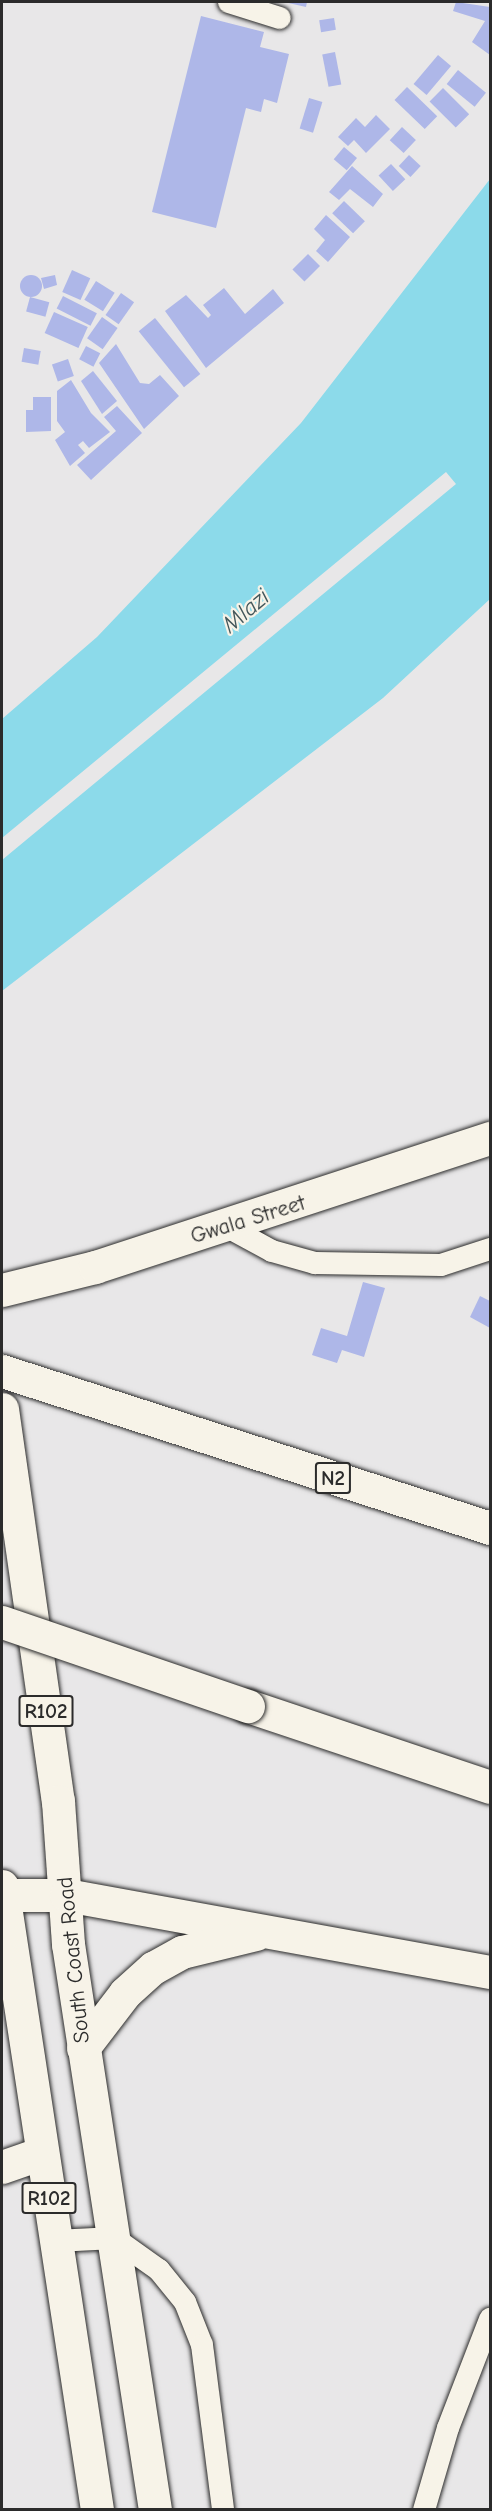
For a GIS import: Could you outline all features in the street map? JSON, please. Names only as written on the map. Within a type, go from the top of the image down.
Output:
[{"type":"main road","name":"Gwala Street","points":[[2,1290],[226,1226],[490,1138]]},
{"type":"main road","name":"N2","points":[[2,1371],[490,1528]]},
{"type":"main road","name":"South Coast Road","points":[[2,1409],[28,1572],[83,2048],[154,2510]]},
{"type":"main road","points":[[2,1622],[490,1787]]},
{"type":"main road","points":[[2,1890],[66,1895],[490,1972]]},
{"type":"main road","name":"R102","points":[[2,1890],[97,2510]]},
{"type":"main road","points":[[83,2048],[125,1994],[153,1968],[182,1952],[267,1931]]},
{"type":"main road","points":[[2,2167],[42,2153]]},
{"type":"lane","points":[[229,2],[280,18]]},
{"type":"lane","points":[[226,1226],[272,1251],[315,1263],[441,1265],[490,1249]]},
{"type":"lane","points":[[56,2241],[114,2238],[159,2270],[185,2302],[202,2345],[223,2510]]},
{"type":"lane","points":[[424,2510],[448,2428],[490,2319]]},
{"type":"water","name":"Mlazi","points":[[490,179],[490,599],[383,698],[2,991],[2,860],[456,484],[446,472],[2,838],[2,719],[97,637],[301,423]]},
{"type":"building","points":[[284,2],[307,2],[306,7]]},
{"type":"building","points":[[456,2],[490,7],[490,55],[472,42],[485,21],[453,11]]},
{"type":"building","points":[[201,16],[264,32],[260,47],[289,54],[277,103],[264,99],[261,112],[246,108],[216,228],[152,212]]},
{"type":"building","points":[[334,18],[336,30],[321,32],[319,20]]},
{"type":"building","points":[[335,52],[341,84],[329,87],[322,54]]},
{"type":"building","points":[[438,55],[451,66],[427,95],[414,84]]},
{"type":"building","points":[[458,70],[486,93],[475,107],[447,84]]},
{"type":"building","points":[[407,87],[437,116],[425,129],[394,100]]},
{"type":"building","points":[[443,88],[469,114],[456,128],[430,101]]},
{"type":"building","points":[[309,98],[322,102],[313,133],[300,129]]},
{"type":"building","points":[[376,115],[390,129],[366,153],[354,140],[348,146],[338,137],[356,118],[365,127]]},
{"type":"building","points":[[402,127],[416,140],[404,153],[390,140]]},
{"type":"building","points":[[344,147],[357,158],[347,170],[334,159]]},
{"type":"building","points":[[409,155],[421,166],[410,177],[399,166]]},
{"type":"building","points":[[391,164],[405,179],[393,191],[379,176]]},
{"type":"building","points":[[352,166],[383,194],[373,207],[350,189],[339,200],[329,192]]},
{"type":"building","points":[[344,201],[365,221],[353,233],[332,213]]},
{"type":"building","points":[[326,215],[350,237],[328,262],[316,251],[325,240],[314,229]]},
{"type":"building","points":[[308,254],[320,266],[304,282],[292,270]]},
{"type":"building","points":[[72,270],[90,278],[81,300],[62,292]]},
{"type":"building","points":[[31,275],[39,278],[42,286],[39,294],[31,297],[23,294],[20,286],[23,278]]},
{"type":"building","points":[[55,275],[57,285],[44,289],[41,278]]},
{"type":"building","points":[[96,281],[115,293],[103,311],[84,300]]},
{"type":"building","points":[[224,288],[245,314],[273,289],[284,303],[206,368],[165,311],[186,295],[208,318],[211,315],[203,305]]},
{"type":"building","points":[[121,293],[134,302],[119,324],[106,315]]},
{"type":"building","points":[[63,296],[97,313],[91,326],[57,308]]},
{"type":"building","points":[[30,297],[49,302],[45,317],[26,311]]},
{"type":"building","points":[[54,312],[88,327],[78,348],[45,333]]},
{"type":"building","points":[[102,317],[118,328],[103,349],[87,338]]},
{"type":"building","points":[[155,318],[200,374],[184,387],[139,331]]},
{"type":"building","points":[[116,344],[140,383],[149,384],[160,375],[179,396],[144,429],[99,363]]},
{"type":"building","points":[[86,346],[100,353],[93,367],[79,359]]},
{"type":"building","points":[[24,348],[41,351],[38,365],[22,362]]},
{"type":"building","points":[[68,359],[74,376],[58,382],[52,365]]},
{"type":"building","points":[[93,371],[117,401],[102,414],[81,381]]},
{"type":"building","points":[[71,380],[91,413],[110,432],[89,448],[83,441],[78,445],[85,453],[70,466],[55,440],[65,432],[57,421],[57,391]]},
{"type":"building","points":[[33,397],[51,397],[51,431],[26,432],[26,410],[33,410]]},
{"type":"building","points":[[117,406],[142,433],[91,480],[77,465],[116,431],[104,417]]},
{"type":"building","points":[[363,1282],[385,1288],[364,1357],[342,1350],[337,1363],[312,1355],[321,1328],[347,1336]]},
{"type":"building","points":[[480,1296],[490,1301],[490,1328],[470,1317]]}]
